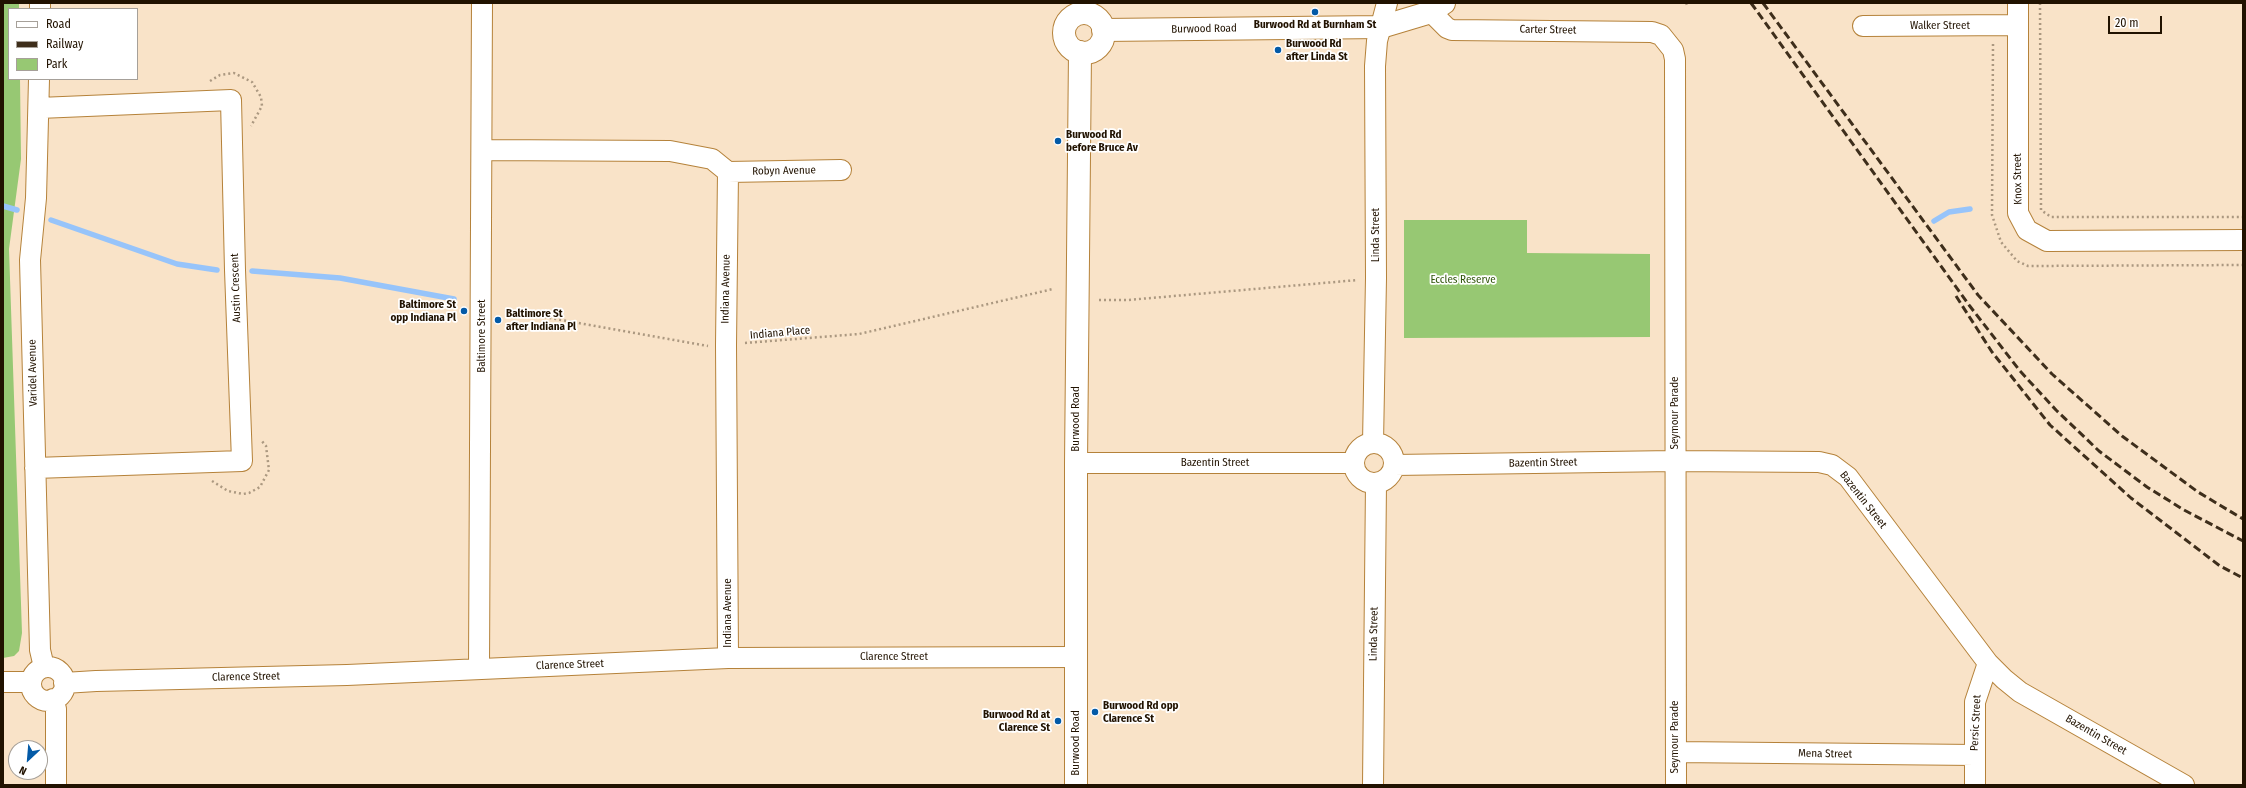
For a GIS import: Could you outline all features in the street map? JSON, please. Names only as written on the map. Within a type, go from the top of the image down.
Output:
[{"type":"main road","points":[[1080,8],[1096,17],[1103,26],[1102,42],[1093,51],[1080,52],[1068,46],[1064,33],[1067,22],[1080,8]]},
{"type":"main road","name":"Burwood Road","points":[[1103,30],[1381,27],[1438,8]]},
{"type":"main road","name":"Burwood Road","points":[[1076,785],[1078,542],[1076,463],[1080,52]]},
{"type":"street","name":"Baltimore Street","points":[[479,668],[482,3]]},
{"type":"street","name":"Linda Street","points":[[1373,443],[1376,278],[1375,66],[1377,41],[1387,3]]},
{"type":"street","name":"Knox Street","points":[[2018,3],[2016,25],[2018,213],[2027,230],[2047,241],[2243,240]]},
{"type":"street","name":"Carter Street","points":[[1438,8],[1447,28],[1452,30],[1639,32],[1656,34],[1668,42]]},
{"type":"street","name":"Walker Street","points":[[1863,26],[2016,25]]},
{"type":"street","name":"Seymour Parade","points":[[1668,42],[1675,59],[1674,461],[1676,785]]},
{"type":"street","name":"Varidel Avenue","points":[[37,675],[40,650],[30,260],[36,198],[39,80]]},
{"type":"street","name":"Austin Crescent","points":[[35,468],[242,461],[231,100],[39,108]]},
{"type":"street","points":[[482,150],[670,150],[712,159],[728,172]]},
{"type":"street","name":"Robyn Avenue","points":[[728,172],[841,170]]},
{"type":"street","name":"Indiana Avenue","points":[[728,172],[726,345],[728,658]]},
{"type":"street","points":[[1373,443],[1380,444],[1389,450],[1394,465],[1388,477],[1376,483],[1363,480],[1358,476],[1354,463],[1354,456],[1361,447],[1373,443]]},
{"type":"street","name":"Bazentin Street","points":[[1394,465],[1674,461],[1819,462],[1832,465],[1840,470],[1988,663],[2004,679],[2020,692],[2184,785]]},
{"type":"street","name":"Bazentin Street","points":[[1076,463],[1354,463]]},
{"type":"street","name":"Linda Street","points":[[1372,785],[1376,483]]},
{"type":"street","name":"Clarence Street","points":[[64,683],[96,680],[347,675],[728,658],[1076,657]]},
{"type":"street","name":"Persic Street","points":[[1975,785],[1975,702],[1988,663]]},
{"type":"street","points":[[3,682],[58,670],[64,683],[61,693],[53,699],[42,699],[37,696],[31,687],[37,675]]},
{"type":"street","points":[[53,699],[56,709],[56,785]]},
{"type":"street","name":"Mena Street","points":[[1676,752],[1975,755]]},
{"type":"path","points":[[2040,3],[2042,210],[2051,217],[2243,217]]},
{"type":"path","points":[[1994,26],[1992,215],[2001,242],[2012,256],[2022,265],[2028,266],[2243,266]]},
{"type":"path","points":[[204,86],[214,77],[234,73],[252,82],[261,97],[262,106],[248,133]]},
{"type":"path","points":[[1099,300],[1128,300],[1376,278]]},
{"type":"path","name":"Indiana Place","points":[[505,310],[706,346],[859,334],[1053,289]]},
{"type":"path","points":[[208,478],[234,493],[249,494],[260,488],[269,470],[266,446],[260,439]]},
{"type":"green space","points":[[3,3],[19,3],[19,8],[8,8],[8,80],[20,80],[21,159],[9,249],[22,633],[19,651],[14,656],[3,658]]},
{"type":"green space","name":"Eccles Reserve","points":[[1404,220],[1527,220],[1527,253],[1650,254],[1650,337],[1404,338]]},
{"type":"waterway","points":[[3,206],[17,210]]},
{"type":"waterway","points":[[1934,221],[1949,212],[1970,209]]},
{"type":"waterway","points":[[51,220],[177,264],[217,270]]},
{"type":"waterway","points":[[252,271],[340,278],[454,299]]},
{"type":"railway","points":[[1751,3],[1969,305],[2020,371],[2056,410],[2099,451],[2147,487],[2184,510],[2243,541]]},
{"type":"railway","points":[[1763,3],[1978,295],[2052,374],[2122,436],[2198,492],[2243,519]]},
{"type":"railway","points":[[1956,296],[1992,352],[2050,425],[2131,498],[2220,566],[2243,578]]},
{"type":"place","name":"Burwood Rd at Burnham St","points":[[1315,12]]},
{"type":"place","name":"Burwood Rd after Linda St","points":[[1278,50]]},
{"type":"place","name":"Burwood Rd before Bruce Av","points":[[1058,141]]},
{"type":"place","name":"Baltimore St opp Indiana Pl","points":[[464,311]]},
{"type":"place","name":"Baltimore St after Indiana Pl","points":[[498,320]]},
{"type":"place","name":"Burwood Rd opp Clarence St","points":[[1095,712]]},
{"type":"place","name":"Burwood Rd at Clarence St","points":[[1058,721]]}]
